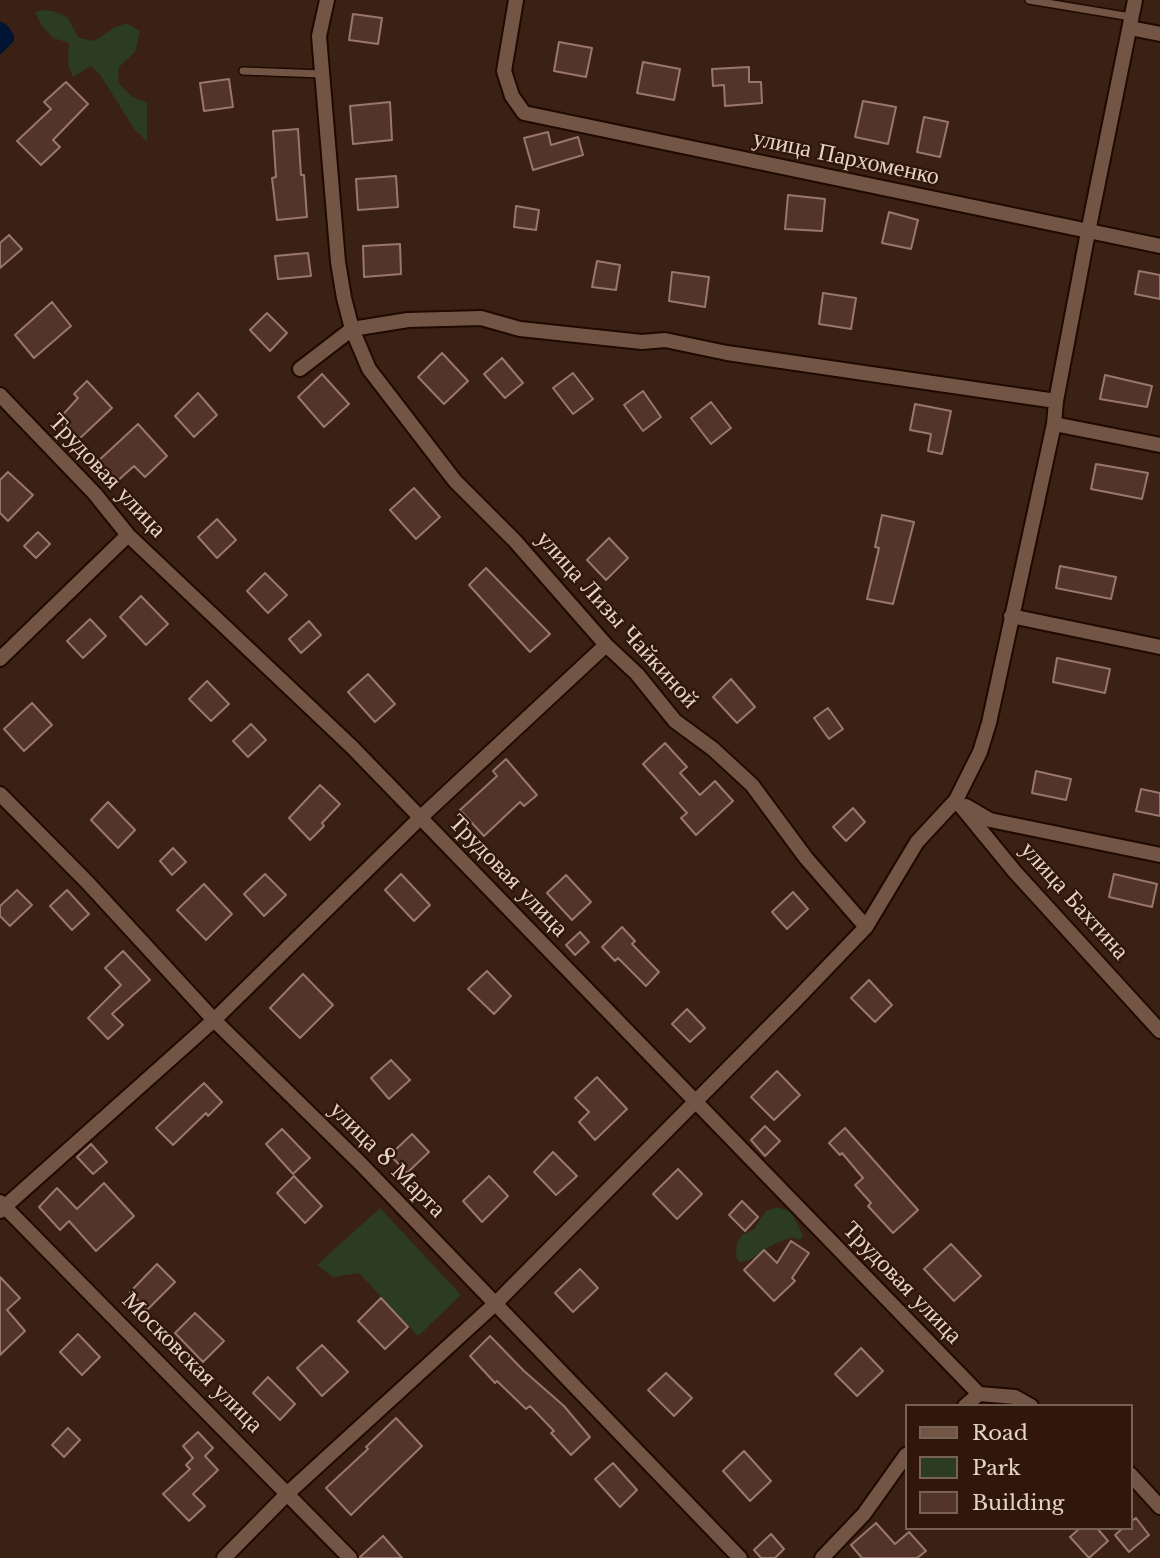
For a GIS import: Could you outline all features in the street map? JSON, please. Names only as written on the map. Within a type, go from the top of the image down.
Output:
[{"type":"street","name":"улица Лизы Чайкиной","points":[[327,0],[319,36],[338,262],[352,329],[369,369],[455,481],[515,541],[606,645],[637,674],[675,721],[713,749],[752,785],[807,858],[866,927]]},
{"type":"street","name":"улица Пархоменко","points":[[516,0],[504,71],[512,96],[524,113],[1160,246]]},
{"type":"street","points":[[224,1558],[288,1493],[496,1303],[866,927],[916,842],[956,800],[980,752],[989,723],[1054,424],[1088,232],[1135,0]]},
{"type":"street","points":[[1131,22],[1160,34]]},
{"type":"street","points":[[300,369],[352,329],[408,320],[481,318],[520,329],[642,342],[665,340],[727,353],[1056,401]]},
{"type":"street","name":"Трудовая улица","points":[[0,395],[95,494],[128,535],[294,690],[421,817],[979,1394]]},
{"type":"street","points":[[1054,424],[1160,445]]},
{"type":"street","points":[[0,659],[128,535]]},
{"type":"street","points":[[1011,616],[1160,647]]},
{"type":"street","points":[[2,1207],[214,1020],[421,817],[606,645]]},
{"type":"street","name":"улица 8 Марта","points":[[0,794],[88,883],[214,1020],[496,1303],[740,1558]]},
{"type":"street","points":[[956,800],[990,820],[1160,855]]},
{"type":"street","name":"улица Бахтина","points":[[956,800],[1015,872],[1160,1031]]},
{"type":"street","name":"Московская улица","points":[[2,1207],[350,1558]]},
{"type":"street","points":[[967,1404],[979,1394],[1016,1397],[1028,1404]]},
{"type":"street","points":[[822,1558],[864,1514],[904,1458]]},
{"type":"street","points":[[1132,1476],[1160,1507]]},
{"type":"lane","points":[[1029,0],[1131,22]]},
{"type":"lane","points":[[243,71],[323,74]]},
{"type":"green space","points":[[44,10],[67,17],[79,38],[94,41],[126,23],[140,31],[135,52],[119,67],[118,82],[131,96],[147,103],[147,141],[135,130],[101,76],[91,66],[73,77],[68,64],[69,43],[53,38],[42,26],[35,12]]},
{"type":"green space","points":[[777,1207],[791,1212],[803,1235],[800,1240],[792,1237],[774,1244],[749,1260],[739,1262],[736,1256],[737,1242],[742,1235],[754,1229],[766,1211]]},
{"type":"green space","points":[[380,1208],[461,1295],[418,1336],[359,1273],[333,1277],[317,1265]]},
{"type":"water","points":[[0,21],[7,25],[14,35],[14,41],[0,55]]},
{"type":"building","points":[[353,14],[382,18],[378,44],[349,40]]},
{"type":"building","points":[[559,42],[592,48],[586,77],[554,71]]},
{"type":"building","points":[[643,62],[680,69],[674,100],[637,93]]},
{"type":"building","points":[[749,67],[749,82],[761,82],[762,103],[725,106],[724,85],[713,86],[712,69]]},
{"type":"building","points":[[229,79],[233,107],[204,111],[200,83]]},
{"type":"building","points":[[66,82],[88,104],[53,140],[60,147],[41,165],[17,141],[51,109],[44,102]]},
{"type":"building","points":[[863,101],[896,107],[888,144],[855,137]]},
{"type":"building","points":[[390,102],[392,140],[353,144],[350,106]]},
{"type":"building","points":[[924,117],[948,122],[940,157],[917,152]]},
{"type":"building","points":[[298,129],[307,217],[277,220],[272,178],[276,177],[273,131]]},
{"type":"building","points":[[548,132],[551,145],[578,137],[583,155],[533,170],[524,138]]},
{"type":"building","points":[[396,176],[398,207],[358,210],[356,179]]},
{"type":"building","points":[[788,195],[825,199],[822,231],[785,229]]},
{"type":"building","points":[[516,206],[539,210],[536,230],[514,227]]},
{"type":"building","points":[[889,212],[918,220],[911,249],[882,243]]},
{"type":"building","points":[[9,235],[22,249],[0,268],[0,243]]},
{"type":"building","points":[[400,244],[401,274],[364,277],[363,246]]},
{"type":"building","points":[[308,253],[311,276],[278,279],[275,256]]},
{"type":"building","points":[[597,261],[620,265],[616,290],[592,287]]},
{"type":"building","points":[[1139,271],[1160,275],[1160,299],[1135,294]]},
{"type":"building","points":[[672,272],[709,277],[705,307],[669,301]]},
{"type":"building","points":[[823,293],[856,298],[851,329],[819,324]]},
{"type":"building","points":[[52,302],[71,326],[34,358],[15,335]]},
{"type":"building","points":[[267,313],[287,333],[270,351],[250,330]]},
{"type":"building","points":[[442,353],[468,381],[444,404],[418,377]]},
{"type":"building","points":[[502,358],[523,383],[505,398],[484,374]]},
{"type":"building","points":[[573,373],[593,399],[573,414],[553,388]]},
{"type":"building","points":[[322,374],[349,404],[324,427],[298,397]]},
{"type":"building","points":[[1105,375],[1152,386],[1147,407],[1100,399]]},
{"type":"building","points":[[87,381],[112,408],[77,441],[58,420],[78,398],[74,394]]},
{"type":"building","points":[[643,391],[661,417],[643,431],[624,405]]},
{"type":"building","points":[[198,393],[217,415],[194,437],[175,416]]},
{"type":"building","points":[[711,402],[731,428],[711,444],[691,418]]},
{"type":"building","points":[[915,404],[951,411],[942,454],[928,451],[931,434],[910,430]]},
{"type":"building","points":[[138,424],[167,456],[145,477],[134,466],[114,484],[96,463]]},
{"type":"building","points":[[1096,464],[1148,473],[1142,499],[1091,489]]},
{"type":"building","points":[[8,472],[33,495],[8,521],[0,513],[0,480]]},
{"type":"building","points":[[414,488],[440,517],[416,539],[390,510]]},
{"type":"building","points":[[882,515],[914,522],[893,604],[867,599],[879,548],[875,547]]},
{"type":"building","points":[[217,519],[236,540],[217,558],[198,537]]},
{"type":"building","points":[[38,532],[50,544],[36,558],[24,546]]},
{"type":"building","points":[[609,538],[628,558],[606,580],[587,560]]},
{"type":"building","points":[[1060,566],[1116,577],[1111,599],[1056,588]]},
{"type":"building","points":[[486,568],[550,634],[530,652],[469,585]]},
{"type":"building","points":[[265,573],[287,595],[268,613],[247,591]]},
{"type":"building","points":[[141,596],[168,624],[146,645],[120,617]]},
{"type":"building","points":[[90,619],[106,636],[83,658],[67,641]]},
{"type":"building","points":[[309,621],[321,635],[301,653],[289,639]]},
{"type":"building","points":[[1057,658],[1110,669],[1105,693],[1053,682]]},
{"type":"building","points":[[368,674],[395,704],[375,722],[348,692]]},
{"type":"building","points":[[731,679],[755,707],[737,723],[713,697]]},
{"type":"building","points":[[207,681],[229,704],[211,721],[189,699]]},
{"type":"building","points":[[32,703],[52,725],[24,751],[4,729]]},
{"type":"building","points":[[828,708],[843,729],[829,739],[814,718]]},
{"type":"building","points":[[251,724],[266,740],[248,757],[233,741]]},
{"type":"building","points":[[665,743],[687,767],[680,773],[700,795],[715,781],[733,801],[696,835],[681,818],[687,813],[643,764]]},
{"type":"building","points":[[506,759],[537,795],[524,806],[520,802],[484,836],[460,810],[497,776],[493,771]]},
{"type":"building","points":[[1036,771],[1071,779],[1066,800],[1032,793]]},
{"type":"building","points":[[320,785],[340,804],[310,840],[289,818]]},
{"type":"building","points":[[1141,789],[1160,793],[1160,816],[1136,811]]},
{"type":"building","points":[[108,802],[135,830],[118,848],[91,820]]},
{"type":"building","points":[[853,808],[865,822],[846,841],[833,827]]},
{"type":"building","points":[[173,848],[186,862],[172,875],[160,861]]},
{"type":"building","points":[[265,874],[286,895],[264,916],[244,894]]},
{"type":"building","points":[[401,874],[430,905],[414,921],[385,890]]},
{"type":"building","points":[[1114,874],[1157,884],[1152,907],[1109,897]]},
{"type":"building","points":[[566,875],[591,902],[572,920],[547,893]]},
{"type":"building","points":[[204,884],[232,914],[206,940],[177,910]]},
{"type":"building","points":[[17,890],[32,905],[10,926],[0,916],[0,906]]},
{"type":"building","points":[[67,890],[89,914],[72,930],[50,906]]},
{"type":"building","points":[[793,892],[808,909],[787,929],[772,912]]},
{"type":"building","points":[[622,927],[635,941],[632,944],[659,972],[646,986],[618,958],[615,961],[602,947]]},
{"type":"building","points":[[580,932],[589,942],[575,955],[566,945]]},
{"type":"building","points":[[123,951],[150,980],[112,1014],[123,1025],[108,1039],[88,1018],[121,985],[105,968]]},
{"type":"building","points":[[487,971],[511,996],[494,1014],[468,989]]},
{"type":"building","points":[[303,974],[333,1005],[300,1038],[270,1008]]},
{"type":"building","points":[[869,980],[892,1005],[875,1022],[851,998]]},
{"type":"building","points":[[687,1009],[705,1028],[690,1042],[672,1024]]},
{"type":"building","points":[[391,1060],[410,1080],[389,1099],[371,1078]]},
{"type":"building","points":[[777,1071],[800,1095],[774,1120],[751,1097]]},
{"type":"building","points":[[597,1077],[627,1109],[595,1140],[579,1122],[589,1112],[575,1098]]},
{"type":"building","points":[[204,1083],[222,1102],[208,1116],[206,1113],[173,1145],[156,1128]]},
{"type":"building","points":[[765,1126],[780,1141],[765,1156],[751,1140]]},
{"type":"building","points":[[845,1128],[918,1210],[893,1233],[868,1206],[871,1203],[855,1185],[863,1178],[842,1153],[840,1155],[829,1143]]},
{"type":"building","points":[[282,1129],[310,1158],[293,1174],[266,1144]]},
{"type":"building","points":[[412,1134],[429,1152],[407,1173],[390,1155]]},
{"type":"building","points":[[91,1144],[107,1162],[93,1174],[77,1157]]},
{"type":"building","points":[[553,1152],[577,1176],[556,1195],[534,1172]]},
{"type":"building","points":[[678,1169],[702,1194],[677,1219],[653,1194]]},
{"type":"building","points":[[294,1176],[322,1206],[305,1223],[277,1193]]},
{"type":"building","points":[[489,1176],[508,1196],[482,1222],[463,1201]]},
{"type":"building","points":[[104,1183],[134,1216],[96,1251],[69,1221],[60,1230],[39,1207],[57,1188],[77,1209]]},
{"type":"building","points":[[742,1201],[758,1217],[745,1231],[729,1215]]},
{"type":"building","points":[[791,1241],[809,1253],[792,1278],[795,1281],[774,1301],[744,1270],[764,1250],[777,1263]]},
{"type":"building","points":[[951,1244],[981,1276],[954,1301],[924,1269]]},
{"type":"building","points":[[157,1264],[175,1282],[147,1310],[130,1292]]},
{"type":"building","points":[[580,1269],[598,1288],[573,1312],[555,1293]]},
{"type":"building","points":[[0,1277],[20,1298],[7,1310],[25,1331],[0,1355]]},
{"type":"building","points":[[381,1298],[408,1327],[385,1349],[358,1321]]},
{"type":"building","points":[[195,1313],[224,1341],[203,1362],[175,1333]]},
{"type":"building","points":[[78,1334],[100,1357],[82,1375],[60,1352]]},
{"type":"building","points":[[490,1336],[564,1406],[590,1437],[571,1455],[551,1433],[554,1431],[530,1406],[526,1409],[497,1381],[495,1383],[470,1356]]},
{"type":"building","points":[[322,1345],[348,1372],[322,1396],[297,1368]]},
{"type":"building","points":[[861,1348],[883,1371],[857,1396],[835,1374]]},
{"type":"building","points":[[666,1373],[692,1398],[674,1416],[648,1390]]},
{"type":"building","points":[[268,1377],[295,1404],[280,1420],[253,1393]]},
{"type":"building","points":[[396,1418],[422,1446],[351,1515],[326,1488],[368,1449],[366,1447]]},
{"type":"building","points":[[68,1428],[80,1440],[64,1457],[52,1445]]},
{"type":"building","points":[[198,1432],[213,1448],[205,1456],[218,1470],[193,1494],[205,1506],[189,1521],[163,1494],[190,1469],[186,1465],[193,1458],[183,1446]]},
{"type":"building","points":[[744,1451],[771,1481],[750,1501],[723,1471]]},
{"type":"building","points":[[613,1463],[637,1490],[620,1507],[595,1479]]},
{"type":"building","points":[[1136,1518],[1149,1535],[1129,1552],[1115,1535],[1121,1530],[1132,1530],[1132,1521]]},
{"type":"building","points":[[876,1523],[895,1544],[909,1532],[926,1551],[917,1558],[862,1558],[851,1545]]},
{"type":"building","points":[[1078,1530],[1099,1530],[1108,1541],[1089,1558],[1070,1537]]},
{"type":"building","points":[[771,1534],[784,1549],[775,1558],[761,1558],[754,1550]]},
{"type":"building","points":[[383,1536],[402,1558],[359,1558]]}]
